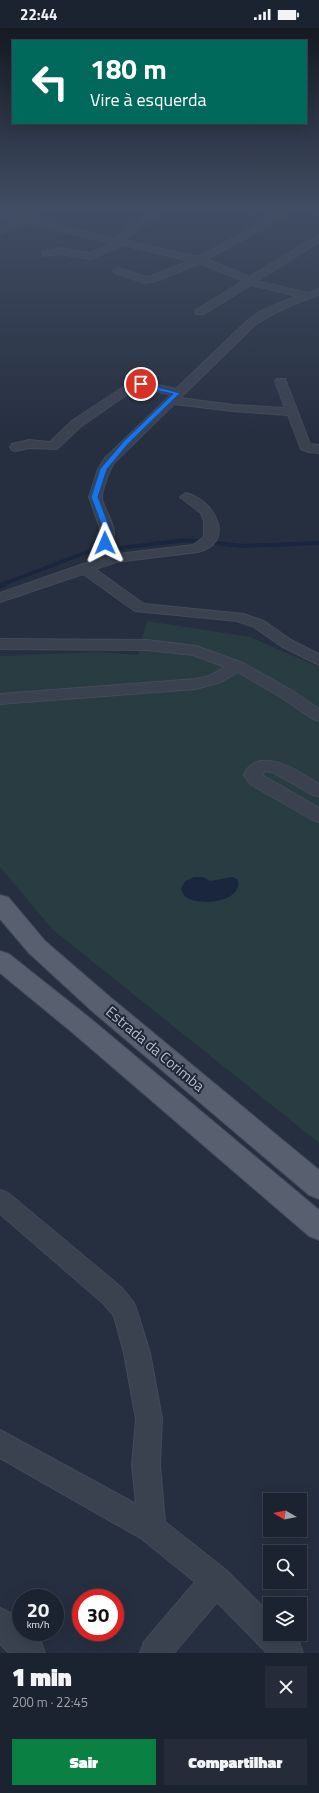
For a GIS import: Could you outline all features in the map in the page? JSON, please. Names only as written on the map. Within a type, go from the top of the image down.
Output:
[{"type":"main road","name":"Estrada da Corimba","points":[[0,903],[37,947],[101,1004],[319,1187]]},
{"type":"main road","name":"Estrada da Corimba","points":[[0,960],[82,1026],[319,1227]]},
{"type":"street","points":[[200,312],[245,284]]},
{"type":"street","points":[[258,284],[306,296]]},
{"type":"street","points":[[105,543],[108,531],[95,497],[104,469],[126,442],[174,396],[218,357],[251,323],[265,313],[284,304],[319,292]]},
{"type":"street","points":[[281,381],[305,446],[308,448],[319,449]]},
{"type":"street","points":[[16,447],[29,444],[47,447],[53,446],[76,424],[132,386],[145,384],[174,396],[233,408],[292,412]]},
{"type":"street","points":[[0,598],[114,558],[198,548],[211,538],[211,518],[208,511],[200,504],[186,497]]},
{"type":"street","points":[[84,568],[140,608],[239,617],[259,624],[286,643],[319,660]]},
{"type":"street","points":[[0,644],[139,645],[171,647],[196,652],[238,666],[285,692],[319,716]]},
{"type":"street","points":[[0,698],[196,684],[214,679],[238,666]]},
{"type":"street","points":[[319,791],[272,766],[259,767],[253,775],[256,780],[319,816]]},
{"type":"street","points":[[0,1200],[113,1296],[125,1311],[137,1353],[149,1419],[146,1465],[152,1529]]},
{"type":"street","points":[[0,1443],[152,1529],[216,1580],[288,1653]]},
{"type":"street","points":[[155,1653],[216,1580]]},
{"type":"street","points":[[0,1623],[30,1653]]},
{"type":"green space","points":[[147,621],[250,637],[319,667],[319,1143],[52,929],[0,867],[0,656],[99,652],[138,655]]},
{"type":"water","points":[[194,877],[203,877],[210,881],[233,877],[238,880],[238,887],[234,893],[227,898],[210,902],[192,900],[185,896],[181,889],[185,881]]},
{"type":"waterway","points":[[1,585],[87,552],[186,540],[244,546],[319,543]]},
{"type":"waterway","points":[[0,586],[4,584]]},
{"type":"route","points":[[105,543],[108,531],[96,503],[95,497],[104,469],[126,442],[177,393],[141,384]]}]
